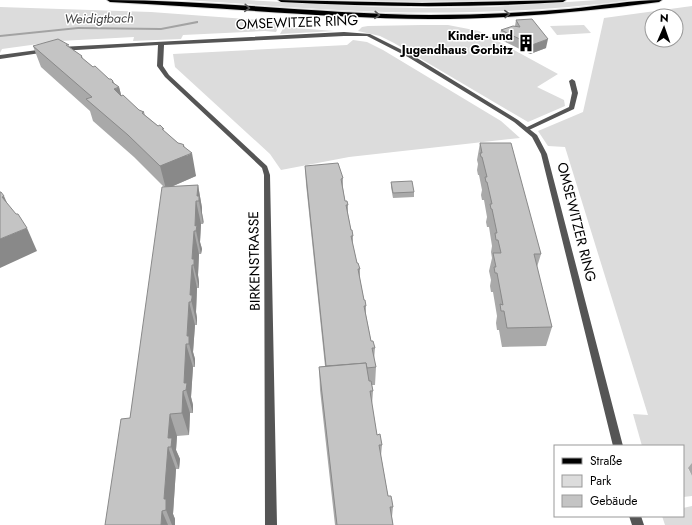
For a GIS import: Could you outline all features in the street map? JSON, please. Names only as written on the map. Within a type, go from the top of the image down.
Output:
[{"type":"main road","points":[[110,0],[330,13],[429,16],[560,11],[603,8],[659,0]]},
{"type":"main road","points":[[281,0],[354,4],[433,5],[563,0]]},
{"type":"street","name":"OMSEWITZER RING","points":[[0,57],[68,48],[344,34],[368,36],[376,38],[410,56],[516,121],[535,136],[544,154],[618,445]]},
{"type":"street","name":"BIRKENSTRASSE","points":[[161,43],[160,66],[167,76],[265,167],[266,171],[271,525]]},
{"type":"street","points":[[527,129],[572,108],[575,93],[572,81]]},
{"type":"green space","points":[[183,0],[246,0],[375,7],[425,8],[491,7],[598,0],[633,0],[571,7],[447,13],[360,11]]},
{"type":"green space","points":[[347,0],[511,0],[418,2]]},
{"type":"green space","points":[[692,6],[692,468],[688,469],[692,476],[692,496],[684,497],[684,445],[642,445],[633,414],[648,415],[565,147],[548,146],[538,131],[583,112],[604,18],[644,13],[644,48],[684,48],[684,8],[677,8]]},
{"type":"green space","points":[[0,7],[151,12],[281,22],[276,32],[265,31],[183,35],[181,39],[133,41],[134,37],[60,41],[2,49],[0,53]]},
{"type":"green space","points":[[448,25],[479,31],[558,74],[537,87],[564,100],[565,106],[528,122],[394,43],[380,36],[358,31],[362,27],[368,26]]},
{"type":"green space","points":[[584,25],[591,33],[557,35],[550,26]]},
{"type":"green space","points":[[284,27],[334,31],[335,31],[280,34]]},
{"type":"green space","points":[[353,40],[367,42],[383,50],[501,121],[520,138],[349,157],[281,170],[270,154],[175,67],[173,54],[347,45]]},
{"type":"green space","points":[[692,506],[692,525],[665,525],[662,517],[684,517],[684,508]]},
{"type":"building","points":[[532,19],[548,39],[532,45],[501,30],[513,26],[520,27],[516,20]]},
{"type":"building","points":[[58,39],[69,45],[66,45],[82,56],[81,57],[93,67],[95,66],[109,79],[111,79],[113,81],[112,82],[119,87],[114,89],[121,96],[123,95],[139,110],[144,112],[142,113],[158,126],[160,125],[164,129],[162,129],[178,143],[184,145],[183,146],[192,153],[160,166],[128,135],[86,99],[92,97],[33,46]]},
{"type":"building","points":[[480,143],[511,143],[541,254],[534,254],[552,327],[507,328],[504,311],[501,311],[500,304],[503,305],[497,273],[495,273],[494,267],[496,267],[493,253],[501,253],[498,240],[496,240],[495,233],[497,233],[485,177],[487,177],[480,153],[482,153]]},
{"type":"building","points":[[338,163],[343,178],[341,179],[345,201],[347,201],[348,205],[346,205],[353,236],[351,236],[357,263],[360,269],[358,269],[365,300],[366,306],[364,306],[371,341],[373,341],[375,348],[372,348],[376,367],[367,368],[366,363],[326,366],[305,166]]},
{"type":"building","points":[[412,181],[414,192],[393,193],[391,182]]},
{"type":"building","points":[[198,185],[197,196],[199,196],[199,201],[196,201],[195,226],[197,225],[196,231],[194,231],[192,259],[194,259],[194,265],[192,265],[190,295],[192,295],[192,298],[191,302],[189,302],[187,336],[189,336],[189,344],[186,344],[184,383],[187,383],[186,390],[183,391],[182,413],[170,414],[168,438],[172,438],[171,447],[168,447],[164,499],[166,499],[166,510],[162,511],[161,525],[105,525],[121,419],[130,418],[162,187]]},
{"type":"building","points":[[0,192],[4,196],[2,197],[16,214],[18,214],[27,228],[0,239]]},
{"type":"building","points":[[366,363],[369,381],[371,381],[373,391],[370,391],[377,435],[380,434],[382,445],[379,445],[388,496],[391,496],[393,507],[390,507],[393,525],[337,525],[319,367]]},
{"type":"waterway","name":"Weidigtbach","points":[[0,36],[78,28],[161,29],[197,22]]},
{"type":"place","name":"Kinder- und Jugendhaus Gorbitz","points":[[526,43]]}]
